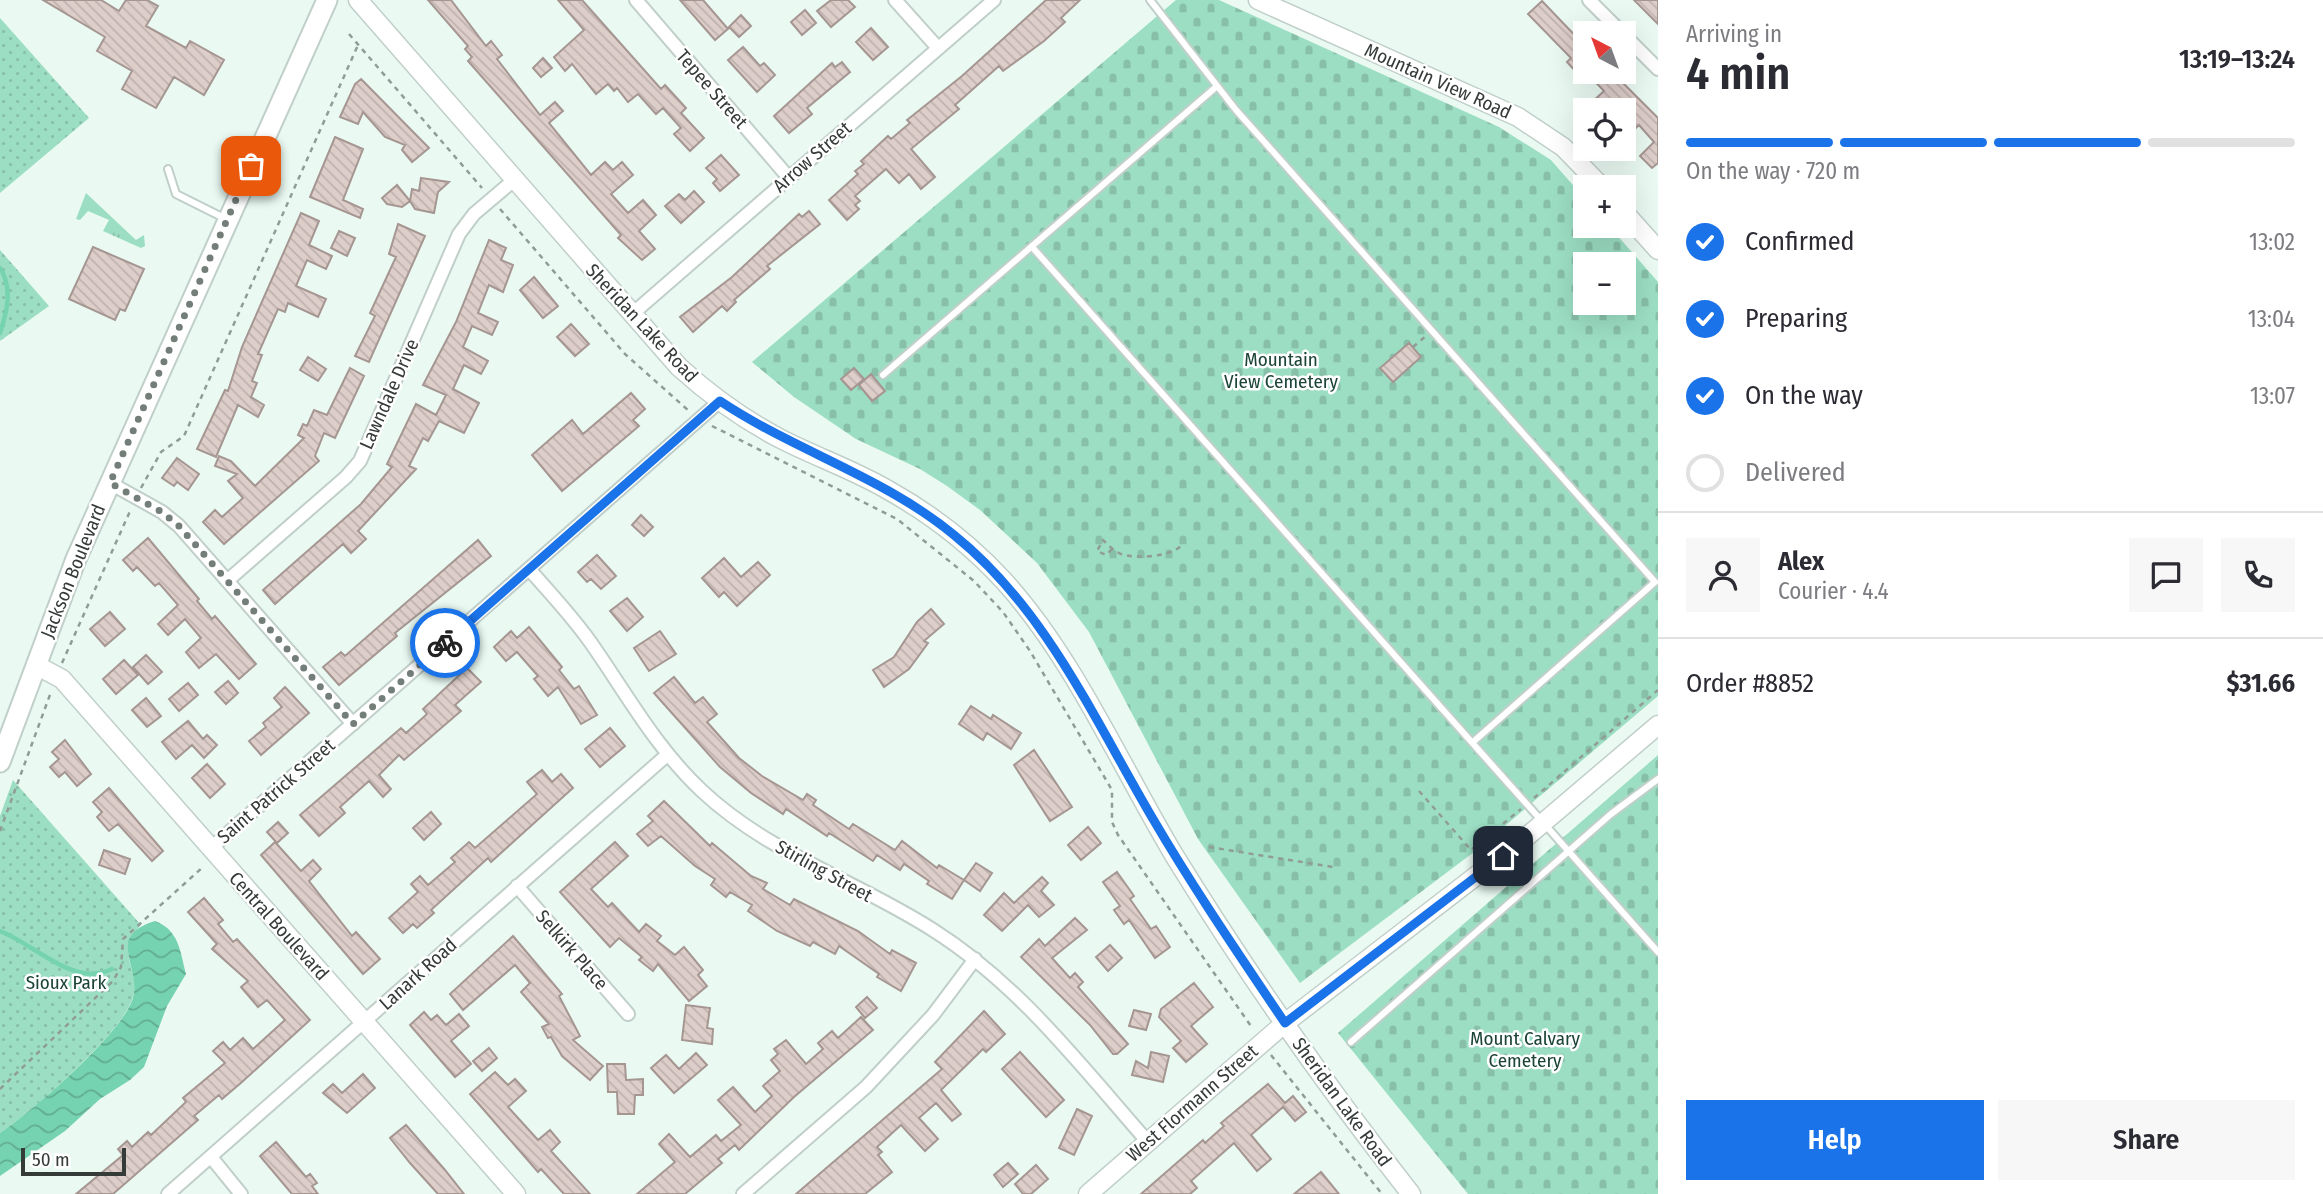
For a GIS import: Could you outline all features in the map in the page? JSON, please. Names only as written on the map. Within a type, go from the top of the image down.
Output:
[{"type":"main road","name":"Jackson Boulevard","points":[[2,751],[76,559],[327,0]]},
{"type":"street","name":"Sheridan Lake Road","points":[[358,0],[679,367],[720,401],[779,438],[908,501],[955,536],[1004,582],[1048,639],[1175,856],[1285,1023],[1334,1094],[1411,1194]]},
{"type":"street","name":"Tepee Street","points":[[636,0],[789,178]]},
{"type":"street","points":[[895,0],[938,48]]},
{"type":"street","name":"Arrow Street","points":[[631,315],[994,0]]},
{"type":"street","name":"Mountain View Road","points":[[1258,0],[1518,117],[1563,147],[1590,175]]},
{"type":"street","points":[[1589,0],[1610,21]]},
{"type":"street","points":[[1636,47],[1658,69]]},
{"type":"street","name":"Lawndale Drive","points":[[227,581],[346,477],[360,461],[459,234],[474,214],[514,180]]},
{"type":"street","points":[[1636,225],[1658,250]]},
{"type":"street","name":"Saint Patrick Street","points":[[210,849],[720,401]]},
{"type":"street","points":[[110,483],[137,497],[179,526],[353,724]]},
{"type":"street","name":"Stirling Street","points":[[529,569],[590,641],[667,755],[702,791],[759,835],[932,929],[975,959],[1024,1000],[1148,1142]]},
{"type":"street","name":"Central Boulevard","points":[[36,665],[57,674],[516,1194]]},
{"type":"street","name":"West Flormann Street","points":[[1088,1194],[1285,1023],[1544,822],[1658,725]]},
{"type":"street","name":"Lanark Road","points":[[169,1194],[667,755]]},
{"type":"street","name":"Selkirk Place","points":[[517,886],[628,1014]]},
{"type":"street","points":[[743,1194],[866,1087],[933,1015],[975,959]]},
{"type":"street","points":[[211,1157],[241,1194]]},
{"type":"lane","points":[[1150,0],[1216,87],[1655,582],[1473,742]]},
{"type":"lane","points":[[883,375],[1216,87]]},
{"type":"lane","points":[[168,169],[176,194],[227,219]]},
{"type":"lane","points":[[1033,248],[1658,952]]},
{"type":"lane","points":[[1351,1042],[1570,850],[1658,779]]},
{"type":"path","points":[[349,34],[625,354],[667,394],[700,419],[746,445],[897,519],[942,552],[989,596],[1037,661],[1112,790],[1112,822],[1118,835],[1262,1043],[1382,1194]]},
{"type":"path","points":[[0,831],[57,674],[137,497],[161,452],[184,436],[358,45]]},
{"type":"path","points":[[1412,347],[1432,330]]},
{"type":"path","points":[[1112,549],[1106,555],[1097,551],[1103,540],[1112,549],[1132,556],[1175,551],[1181,546]]},
{"type":"path","points":[[1419,791],[1471,850],[1658,690]]},
{"type":"path","points":[[1209,846],[1333,867]]},
{"type":"path","points":[[0,1089],[113,981],[121,967],[121,947],[129,931],[203,867]]},
{"type":"green space","name":"Mountain View Cemetery","points":[[1176,0],[1219,0],[1499,127],[1551,160],[1573,185],[1573,238],[1620,238],[1632,252],[1573,252],[1573,315],[1636,315],[1636,257],[1658,282],[1658,696],[1474,852],[1300,983],[1198,839],[1089,632],[1037,563],[980,510],[947,486],[920,469],[856,439],[794,397],[752,362]]},
{"type":"green space","points":[[0,18],[89,118],[0,193]]},
{"type":"green space","points":[[86,193],[136,240],[144,235],[145,246],[141,248],[103,231],[109,220],[88,211],[80,220],[76,219]]},
{"type":"green space","points":[[0,250],[49,306],[0,341]]},
{"type":"green space","name":"Mount Calvary Cemetery","points":[[1658,755],[1658,1194],[1468,1194],[1338,1033]]},
{"type":"green space","name":"Sioux Park","points":[[13,780],[141,925],[129,945],[134,989],[124,1015],[74,1071],[0,1133],[0,816]]},
{"type":"water","points":[[155,921],[174,936],[186,974],[167,1006],[144,1067],[130,1080],[100,1099],[65,1131],[0,1176],[0,1133],[73,1072],[124,1016],[132,1001],[134,989],[128,945],[131,936],[140,928]]},
{"type":"building","points":[[43,0],[101,0],[119,11],[126,0],[147,0],[158,6],[146,26],[186,48],[190,41],[224,60],[204,95],[174,77],[156,108],[122,89],[132,71],[97,51],[105,37]]},
{"type":"building","points":[[428,0],[451,0],[486,46],[491,41],[502,55],[497,59],[540,115],[555,102],[563,111],[549,123],[591,175],[605,162],[613,170],[622,162],[633,175],[611,194],[628,213],[643,200],[656,215],[639,231],[655,249],[642,260],[618,238],[621,235],[468,61],[472,57],[465,49],[468,46]]},
{"type":"building","points":[[558,0],[582,0],[661,89],[665,85],[686,108],[681,113],[704,138],[690,151],[674,134],[681,128],[663,108],[656,114],[638,94],[628,102],[617,88],[614,91],[608,84],[596,94],[572,64],[565,71],[554,57],[584,30]]},
{"type":"building","points":[[680,0],[703,0],[728,29],[715,40]]},
{"type":"building","points":[[831,0],[848,0],[855,7],[831,27],[817,11]]},
{"type":"building","points":[[1046,0],[1080,0],[1061,18],[1065,22],[1044,41],[1003,71],[999,66],[955,105],[959,109],[911,149],[935,177],[921,189],[909,174],[899,183],[886,169],[855,196],[860,201],[855,205],[859,209],[847,220],[829,200],[858,174],[855,171],[864,164],[861,161],[888,136],[891,139],[910,123],[907,120],[962,76]]},
{"type":"building","points":[[1634,0],[1658,0],[1658,24]]},
{"type":"building","points":[[1542,1],[1573,33],[1573,69],[1567,62],[1571,58],[1528,14]]},
{"type":"building","points":[[805,10],[816,23],[802,35],[791,22]]},
{"type":"building","points":[[741,15],[751,26],[739,37],[729,27]]},
{"type":"building","points":[[871,28],[888,47],[873,60],[856,42]]},
{"type":"building","points":[[743,47],[760,66],[764,63],[775,75],[757,92],[728,60]]},
{"type":"building","points":[[543,58],[552,68],[541,77],[533,68]]},
{"type":"building","points":[[842,62],[850,72],[807,108],[812,114],[789,133],[774,116],[832,63],[835,67]]},
{"type":"building","points":[[361,79],[429,148],[412,162],[402,150],[405,145],[385,137],[363,112],[358,124],[340,117],[355,84]]},
{"type":"building","points":[[1597,84],[1624,84],[1658,118],[1658,163],[1652,168],[1640,156],[1654,142],[1639,125],[1636,128],[1636,98],[1596,98],[1604,91]]},
{"type":"building","points":[[335,137],[363,149],[343,200],[363,209],[360,218],[310,197]]},
{"type":"building","points":[[721,155],[739,175],[720,191],[713,183],[717,179],[706,168]]},
{"type":"building","points":[[421,178],[449,182],[438,192],[434,213],[415,209],[410,201],[412,189],[419,191]]},
{"type":"building","points":[[397,185],[410,201],[402,207],[387,204],[382,198]]},
{"type":"building","points":[[694,191],[704,202],[681,223],[665,206],[679,194],[685,200]]},
{"type":"building","points":[[809,211],[820,224],[767,266],[770,269],[734,300],[736,302],[727,311],[722,306],[693,332],[680,317],[732,277],[799,214],[802,217]]},
{"type":"building","points":[[301,213],[319,221],[309,245],[332,256],[326,269],[307,260],[296,286],[326,299],[318,317],[288,303],[285,312],[278,309],[258,354],[262,355],[252,381],[257,383],[251,397],[264,405],[258,417],[238,405],[216,457],[197,449],[225,390],[228,391],[242,347]]},
{"type":"building","points":[[398,224],[425,236],[369,362],[355,356],[375,316],[370,313],[396,257],[389,254]]},
{"type":"building","points":[[339,231],[355,238],[347,256],[331,248]]},
{"type":"building","points":[[489,240],[506,248],[501,260],[513,265],[503,292],[489,285],[478,313],[498,322],[492,335],[472,326],[463,347],[488,361],[481,374],[464,365],[453,389],[479,403],[464,433],[439,421],[428,441],[423,438],[409,466],[416,469],[358,531],[366,539],[351,553],[343,544],[275,604],[263,590],[361,504],[392,467],[387,464],[416,404],[436,415],[446,395],[423,385],[456,322]]},
{"type":"building","points":[[93,247],[144,269],[125,311],[120,309],[115,320],[69,299]]},
{"type":"building","points":[[534,277],[558,306],[543,318],[520,290]]},
{"type":"building","points":[[571,324],[589,344],[575,356],[557,337]]},
{"type":"building","points":[[1409,343],[1421,357],[1393,382],[1380,368]]},
{"type":"building","points":[[308,357],[326,369],[318,381],[300,370]]},
{"type":"building","points":[[350,368],[364,376],[335,438],[324,433],[315,456],[319,461],[224,544],[203,522],[215,510],[222,517],[243,498],[228,481],[237,474],[215,466],[219,456],[231,461],[255,486],[304,438],[298,435],[303,424],[307,426],[314,410],[327,415]]},
{"type":"building","points":[[854,368],[864,379],[851,390],[841,379]]},
{"type":"building","points":[[871,374],[885,391],[872,401],[859,385]]},
{"type":"building","points":[[631,393],[645,409],[633,420],[639,426],[562,491],[532,455],[572,420],[583,434]]},
{"type":"building","points":[[177,458],[199,474],[188,490],[177,482],[174,486],[162,478]]},
{"type":"building","points":[[641,515],[653,527],[644,536],[632,525]]},
{"type":"building","points":[[148,538],[199,599],[197,601],[212,619],[215,616],[256,664],[239,679],[216,654],[199,668],[186,652],[201,638],[185,619],[168,635],[158,624],[178,605],[159,583],[155,586],[137,567],[133,571],[123,560]]},
{"type":"building","points":[[478,540],[491,556],[395,633],[397,636],[339,685],[323,667],[341,652],[345,656]]},
{"type":"building","points":[[597,555],[616,576],[601,589],[591,579],[587,582],[578,572]]},
{"type":"building","points":[[724,558],[741,577],[758,562],[770,575],[737,606],[724,592],[719,597],[702,578]]},
{"type":"building","points":[[627,598],[643,617],[627,631],[610,611]]},
{"type":"building","points":[[931,609],[944,624],[924,641],[928,643],[909,669],[884,687],[873,670],[894,657],[917,622]]},
{"type":"building","points":[[110,612],[125,629],[105,646],[90,629]]},
{"type":"building","points":[[529,627],[562,667],[559,670],[574,689],[579,686],[597,715],[581,724],[558,687],[548,696],[534,679],[538,676],[517,652],[506,661],[494,647],[511,631],[517,638]]},
{"type":"building","points":[[660,631],[676,654],[649,671],[634,648]]},
{"type":"building","points":[[146,655],[162,672],[148,684],[133,667]]},
{"type":"building","points":[[124,660],[138,675],[116,694],[103,679]]},
{"type":"building","points":[[467,668],[481,682],[455,705],[461,711],[404,760],[399,755],[379,775],[391,789],[383,797],[369,781],[340,807],[345,813],[319,836],[300,815],[401,728],[406,733],[427,714],[423,709]]},
{"type":"building","points":[[674,677],[695,703],[703,697],[717,714],[707,722],[739,758],[762,776],[803,800],[807,794],[816,800],[813,805],[849,829],[853,824],[895,850],[902,841],[937,868],[939,865],[964,880],[952,899],[927,884],[929,881],[904,864],[900,870],[877,855],[873,861],[829,833],[827,836],[786,809],[783,814],[751,793],[720,767],[654,693]]},
{"type":"building","points":[[228,681],[238,693],[226,704],[215,692]]},
{"type":"building","points":[[188,683],[198,695],[179,711],[169,699]]},
{"type":"building","points":[[285,687],[309,713],[261,755],[249,741],[266,727],[263,723],[282,707],[274,698]]},
{"type":"building","points":[[146,698],[161,716],[147,727],[132,710]]},
{"type":"building","points":[[971,706],[991,719],[993,715],[1021,733],[1011,749],[987,733],[983,740],[959,724]]},
{"type":"building","points":[[188,721],[203,739],[207,735],[217,745],[204,758],[192,745],[176,759],[162,742]]},
{"type":"building","points":[[610,728],[625,746],[600,767],[585,749]]},
{"type":"building","points":[[65,740],[91,774],[77,786],[65,772],[59,777],[50,767],[59,759],[52,752]]},
{"type":"building","points":[[1034,750],[1072,807],[1050,821],[1014,765]]},
{"type":"building","points":[[207,764],[225,784],[210,798],[192,778]]},
{"type":"building","points":[[542,770],[552,782],[561,774],[573,788],[491,862],[488,858],[431,910],[434,913],[417,928],[413,924],[403,933],[389,918],[418,892],[411,884],[420,876],[428,885],[455,862],[451,858],[469,842],[475,848],[537,794],[527,782]]},
{"type":"building","points":[[109,788],[163,851],[152,861],[118,824],[109,831],[97,817],[102,812],[93,802]]},
{"type":"building","points":[[664,801],[710,846],[712,843],[751,876],[767,883],[763,889],[790,905],[794,899],[858,931],[890,954],[892,950],[916,963],[901,991],[877,977],[879,974],[839,946],[835,954],[813,942],[810,946],[777,931],[748,911],[752,905],[730,892],[726,897],[711,885],[715,879],[695,866],[661,836],[648,846],[637,834],[653,821],[648,816]]},
{"type":"building","points":[[431,812],[441,824],[424,840],[413,828]]},
{"type":"building","points":[[278,822],[288,833],[277,843],[267,832]]},
{"type":"building","points":[[1088,827],[1101,843],[1081,860],[1068,845]]},
{"type":"building","points":[[275,842],[301,871],[313,860],[321,869],[309,881],[352,936],[356,932],[380,959],[363,974],[261,855]]},
{"type":"building","points":[[615,842],[628,856],[591,889],[608,907],[612,903],[639,932],[646,924],[661,936],[657,941],[675,955],[684,947],[703,970],[698,975],[707,986],[689,1001],[658,964],[653,971],[639,960],[642,957],[619,938],[610,947],[560,892]]},
{"type":"building","points":[[104,850],[130,859],[125,874],[99,865]]},
{"type":"building","points":[[976,863],[992,873],[980,891],[964,880]]},
{"type":"building","points":[[1117,872],[1134,896],[1130,899],[1151,929],[1156,926],[1170,947],[1155,958],[1129,920],[1124,924],[1114,910],[1120,906],[1103,882]]},
{"type":"building","points":[[1042,877],[1048,883],[1041,891],[1054,905],[1039,917],[1028,905],[1002,931],[984,915],[1004,893],[1014,903]]},
{"type":"building","points":[[204,898],[223,920],[218,924],[233,942],[237,939],[310,1020],[222,1099],[219,1095],[194,1116],[198,1120],[113,1194],[76,1194],[123,1155],[118,1149],[127,1141],[132,1147],[148,1132],[151,1135],[186,1102],[183,1098],[225,1063],[213,1051],[223,1042],[230,1050],[243,1038],[253,1049],[285,1020],[267,1000],[258,1007],[241,987],[248,981],[212,949],[217,944],[188,912]]},
{"type":"building","points":[[1075,918],[1087,930],[1052,958],[1070,978],[1075,973],[1083,982],[1078,987],[1128,1044],[1117,1054],[1113,1054],[1090,1025],[1021,957],[1039,939],[1045,946]]},
{"type":"building","points":[[513,936],[562,994],[559,996],[580,1036],[573,1040],[603,1066],[590,1080],[562,1056],[551,1037],[548,1038],[542,1027],[549,1024],[521,992],[530,983],[515,965],[463,1010],[450,994]]},
{"type":"building","points":[[1110,945],[1122,958],[1108,971],[1096,957]]},
{"type":"building","points":[[1194,983],[1213,1007],[1191,1026],[1207,1044],[1186,1062],[1173,1048],[1181,1041],[1159,1017],[1161,1009]]},
{"type":"building","points":[[867,997],[877,1008],[865,1018],[856,1007]]},
{"type":"building","points":[[686,1005],[710,1008],[707,1028],[713,1029],[712,1044],[682,1040]]},
{"type":"building","points":[[1134,1010],[1151,1014],[1146,1030],[1129,1026]]},
{"type":"building","points":[[984,1011],[1005,1034],[986,1052],[983,1049],[941,1090],[961,1114],[952,1121],[936,1103],[919,1118],[938,1139],[925,1151],[901,1125],[877,1147],[882,1152],[878,1155],[892,1172],[865,1194],[796,1194],[942,1069],[935,1062]]},
{"type":"building","points":[[424,1012],[431,1020],[437,1015],[446,1025],[459,1014],[469,1026],[451,1041],[471,1064],[455,1077],[410,1025]]},
{"type":"building","points":[[861,1017],[873,1030],[794,1097],[739,1150],[735,1145],[718,1159],[722,1163],[685,1194],[637,1194],[675,1162],[659,1144],[669,1134],[690,1157],[716,1135],[721,1141],[741,1125],[718,1100],[733,1087],[755,1112],[772,1096],[763,1086],[780,1071],[771,1060],[778,1054],[774,1049],[786,1040],[806,1064],[823,1049],[818,1043],[832,1031],[838,1038]]},
{"type":"building","points":[[489,1048],[497,1058],[482,1071],[473,1061]]},
{"type":"building","points":[[1020,1052],[1064,1100],[1046,1117],[1002,1069]]},
{"type":"building","points":[[1151,1052],[1169,1056],[1163,1082],[1132,1075],[1136,1061],[1148,1068]]},
{"type":"building","points":[[696,1053],[707,1065],[674,1093],[651,1068],[666,1055],[679,1069]]},
{"type":"building","points":[[607,1064],[625,1064],[626,1080],[643,1079],[643,1095],[635,1095],[634,1114],[618,1114],[617,1092],[608,1092]]},
{"type":"building","points":[[495,1072],[508,1085],[515,1079],[526,1091],[508,1107],[538,1140],[550,1130],[560,1142],[551,1151],[590,1194],[564,1194],[541,1169],[538,1172],[470,1094]]},
{"type":"building","points":[[363,1074],[375,1088],[347,1113],[323,1093],[333,1084],[342,1093]]},
{"type":"building","points":[[1268,1084],[1285,1103],[1293,1096],[1306,1112],[1295,1121],[1283,1107],[1251,1135],[1271,1159],[1257,1171],[1234,1143],[1191,1181],[1197,1188],[1190,1194],[1141,1194],[1203,1140],[1205,1143],[1224,1126],[1221,1123]]},
{"type":"building","points":[[1077,1109],[1092,1116],[1074,1155],[1059,1148]]},
{"type":"building","points":[[406,1125],[464,1194],[438,1194],[410,1163],[390,1138]]},
{"type":"building","points":[[276,1142],[306,1177],[310,1174],[317,1183],[312,1186],[318,1194],[292,1194],[260,1156]]},
{"type":"building","points":[[1008,1163],[1018,1174],[1003,1187],[994,1175]]},
{"type":"building","points":[[1036,1165],[1048,1179],[1031,1194],[1023,1194],[1015,1184]]},
{"type":"building","points":[[1321,1172],[1339,1194],[1294,1194]]},
{"type":"waterway","points":[[0,268],[8,292],[0,333]]},
{"type":"waterway","points":[[0,931],[69,969],[83,973],[112,969]]},
{"type":"way so far","points":[[251,166],[110,483],[162,512],[179,526],[353,724],[445,643]]},
{"type":"route","points":[[445,643],[720,401],[779,438],[867,478],[908,501],[955,536],[1004,582],[1048,639],[1175,856],[1285,1023],[1503,856]]}]
